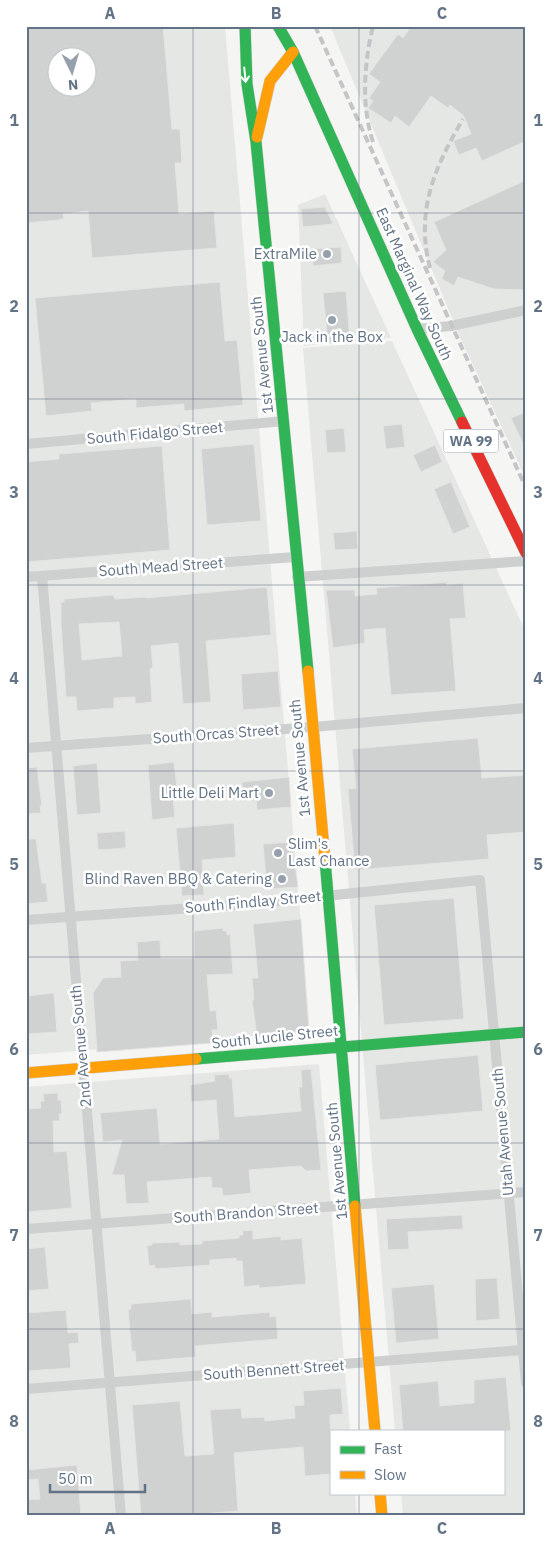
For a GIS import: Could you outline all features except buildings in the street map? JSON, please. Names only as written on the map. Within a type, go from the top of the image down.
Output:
[{"type":"main road","name":"1st Avenue South","points":[[245,26],[244,55],[249,107],[256,142],[284,421],[296,577],[313,727],[375,1430]]},
{"type":"main road","name":"East Marginal Way South","points":[[278,26],[293,52],[417,329],[526,553]]},
{"type":"main road","name":"1st Avenue South","points":[[256,142],[270,81],[293,52]]},
{"type":"main road","name":"South Lucile Street","points":[[26,1073],[526,1032]]},
{"type":"main road","points":[[380,1494],[382,1516]]},
{"type":"street","points":[[417,329],[451,326],[526,310]]},
{"type":"street","name":"South Fidalgo Street","points":[[26,444],[284,421]]},
{"type":"street","name":"South Mead Street","points":[[26,577],[295,556]]},
{"type":"street","points":[[296,577],[526,561]]},
{"type":"street","name":"2nd Avenue South","points":[[42,576],[121,1516]]},
{"type":"street","name":"South Orcas Street","points":[[26,748],[313,727],[526,708]]},
{"type":"street","name":"South Findlay Street","points":[[26,920],[248,904],[480,880]]},
{"type":"street","name":"Utah Avenue South","points":[[480,880],[526,1384]]},
{"type":"street","name":"South Brandon Street","points":[[26,1230],[526,1192]]},
{"type":"street","name":"South Bennett Street","points":[[26,1389],[522,1350]]},
{"type":"shaded area","points":[[26,26],[225,26],[310,1032],[26,1055]]},
{"type":"shaded area","points":[[330,26],[526,26],[526,479],[460,337]]},
{"type":"shaded area","points":[[325,194],[391,338],[304,346],[298,205]]},
{"type":"shaded area","points":[[392,341],[526,633],[526,1516],[403,1516],[401,1494],[504,1494],[504,1430],[395,1430],[303,348]]},
{"type":"shaded area","points":[[319,1064],[350,1430],[330,1430],[330,1494],[355,1494],[357,1516],[26,1516],[26,1087]]},
{"type":"railway","points":[[315,26],[526,488]]},
{"type":"railway","points":[[373,26],[366,70],[365,99],[373,142]]},
{"type":"railway","points":[[430,268],[426,247],[426,208],[436,172],[463,119]]},
{"type":"traffic: fast","points":[[245,26],[247,84],[256,142],[308,671]]},
{"type":"traffic: fast","points":[[278,26],[293,52],[417,329],[462,422]]},
{"type":"traffic: fast","points":[[325,860],[355,1206]]},
{"type":"traffic: fast","points":[[196,1059],[526,1032]]},
{"type":"traffic: slow","points":[[257,137],[270,81],[293,52]]},
{"type":"traffic: slow","points":[[308,671],[325,860]]},
{"type":"traffic: slow","points":[[26,1073],[196,1059]]},
{"type":"traffic: slow","points":[[355,1206],[375,1430]]},
{"type":"traffic: slow","points":[[380,1494],[382,1516]]},
{"type":"traffic: jam","points":[[462,422],[526,553]]},
{"type":"place","name":"ExtraMile","points":[[327,254]]},
{"type":"place","name":"Jack in the Box","points":[[332,320]]},
{"type":"place","name":"Little Deli Mart","points":[[269,793]]},
{"type":"place","name":"Slim's Last Chance","points":[[278,853]]},
{"type":"place","name":"Blind Raven BBQ & Catering","points":[[282,879]]}]
